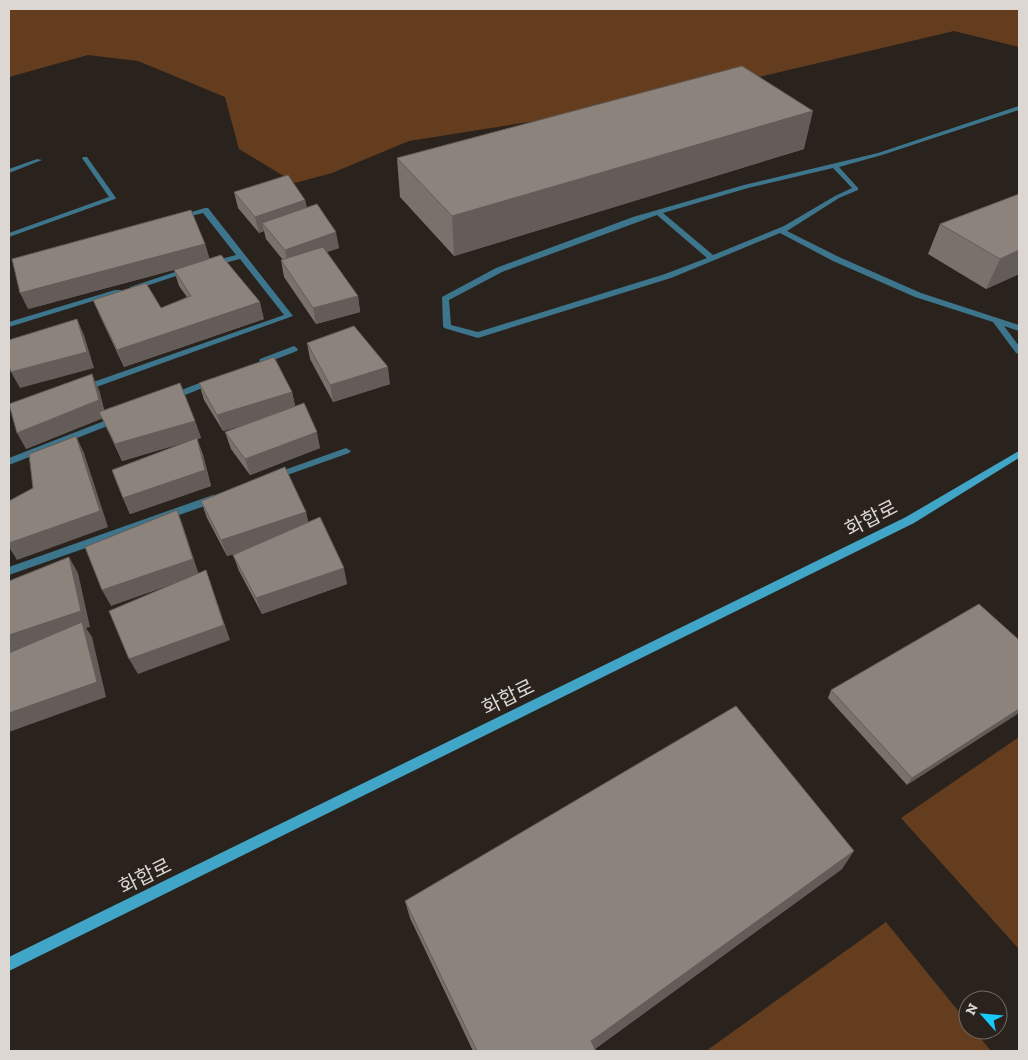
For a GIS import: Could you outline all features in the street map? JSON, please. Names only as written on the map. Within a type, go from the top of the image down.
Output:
[{"type":"main road","name":"화합로","points":[[9,964],[901,524],[1019,454]]},
{"type":"street","points":[[789,226],[668,276],[478,335],[447,326],[445,299],[499,270],[658,212],[746,186],[880,154],[1019,108]]},
{"type":"street","points":[[9,235],[113,198],[84,158]]},
{"type":"street","points":[[9,171],[39,160]]},
{"type":"street","points":[[834,166],[856,189],[837,197],[782,231],[836,259],[918,294],[1019,328]]},
{"type":"street","points":[[74,392],[289,316],[205,210],[167,220]]},
{"type":"street","points":[[658,212],[712,258]]},
{"type":"street","points":[[203,267],[240,256]]},
{"type":"street","points":[[9,325],[194,270]]},
{"type":"street","points":[[995,320],[1019,350]]},
{"type":"street","points":[[257,364],[294,349]]},
{"type":"street","points":[[165,400],[220,378]]},
{"type":"street","points":[[9,462],[128,414]]},
{"type":"street","points":[[261,481],[346,451]]},
{"type":"street","points":[[9,571],[224,495]]},
{"type":"shaded area","points":[[9,9],[1019,9],[1019,47],[954,31],[649,103],[409,141],[332,173],[295,183],[239,149],[225,97],[138,61],[88,55],[9,77]]},
{"type":"shaded area","points":[[1019,737],[1019,949],[901,818]]},
{"type":"shaded area","points":[[886,922],[958,1011],[958,1040],[982,1040],[991,1051],[706,1051]]},
{"type":"building","points":[[742,66],[813,111],[452,216],[397,158]]},
{"type":"building","points":[[288,175],[305,200],[255,217],[234,192]]},
{"type":"building","points":[[1019,194],[1019,250],[1000,259],[940,224]]},
{"type":"building","points":[[317,204],[336,232],[285,250],[262,223]]},
{"type":"building","points":[[191,210],[205,244],[20,293],[12,259]]},
{"type":"building","points":[[323,247],[358,296],[313,308],[281,260]]},
{"type":"building","points":[[221,255],[260,302],[117,350],[93,300],[146,283],[161,308],[191,296],[174,270]]},
{"type":"building","points":[[77,319],[87,352],[11,372],[9,366],[9,340]]},
{"type":"building","points":[[354,326],[388,367],[330,385],[307,343]]},
{"type":"building","points":[[274,357],[292,392],[217,415],[199,383]]},
{"type":"building","points":[[92,374],[99,400],[17,433],[9,404]]},
{"type":"building","points":[[180,383],[195,421],[115,444],[99,412]]},
{"type":"building","points":[[304,403],[317,432],[245,459],[225,432]]},
{"type":"building","points":[[76,436],[100,511],[9,543],[9,501],[33,488],[29,454]]},
{"type":"building","points":[[197,438],[205,470],[123,498],[112,470]]},
{"type":"building","points":[[285,467],[306,512],[221,540],[201,501]]},
{"type":"building","points":[[177,510],[193,559],[102,590],[85,547]]},
{"type":"building","points":[[320,517],[344,568],[256,598],[233,555]]},
{"type":"building","points":[[69,557],[81,611],[9,635],[9,581]]},
{"type":"building","points":[[206,570],[224,625],[129,659],[109,611]]},
{"type":"building","points":[[979,604],[1019,640],[1019,709],[912,778],[831,690]]},
{"type":"building","points":[[82,622],[97,682],[9,713],[9,653]]},
{"type":"building","points":[[736,706],[854,851],[591,1041],[596,1051],[477,1051],[405,901]]}]
